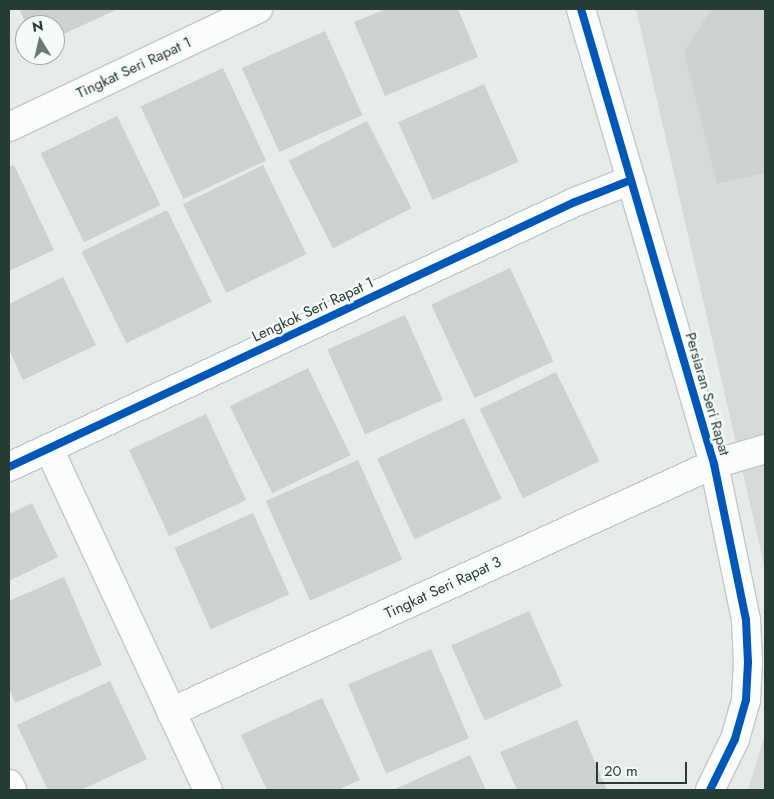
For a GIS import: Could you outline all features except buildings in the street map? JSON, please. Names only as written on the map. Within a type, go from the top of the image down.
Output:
[{"type":"street","name":"Tingkat Seri Rapat 1","points":[[9,127],[258,9]]},
{"type":"street","name":"Persiaran Seri Rapat","points":[[581,9],[714,464],[746,620],[748,662],[746,700],[735,739],[710,790]]},
{"type":"street","name":"Lengkok Seri Rapat 1","points":[[9,467],[575,202],[631,180]]},
{"type":"street","points":[[50,448],[208,790]]},
{"type":"street","name":"Tingkat Seri Rapat 3","points":[[171,712],[714,464],[765,449]]},
{"type":"street","points":[[9,784],[12,790]]},
{"type":"shaded area","points":[[636,9],[765,9],[765,569]]},
{"type":"shaded area","points":[[765,734],[765,790],[748,790]]},
{"type":"cycle path","points":[[581,9],[714,464],[746,620],[748,662],[746,700],[735,739],[710,790]]},
{"type":"cycle path","points":[[9,467],[575,202],[631,180]]}]
